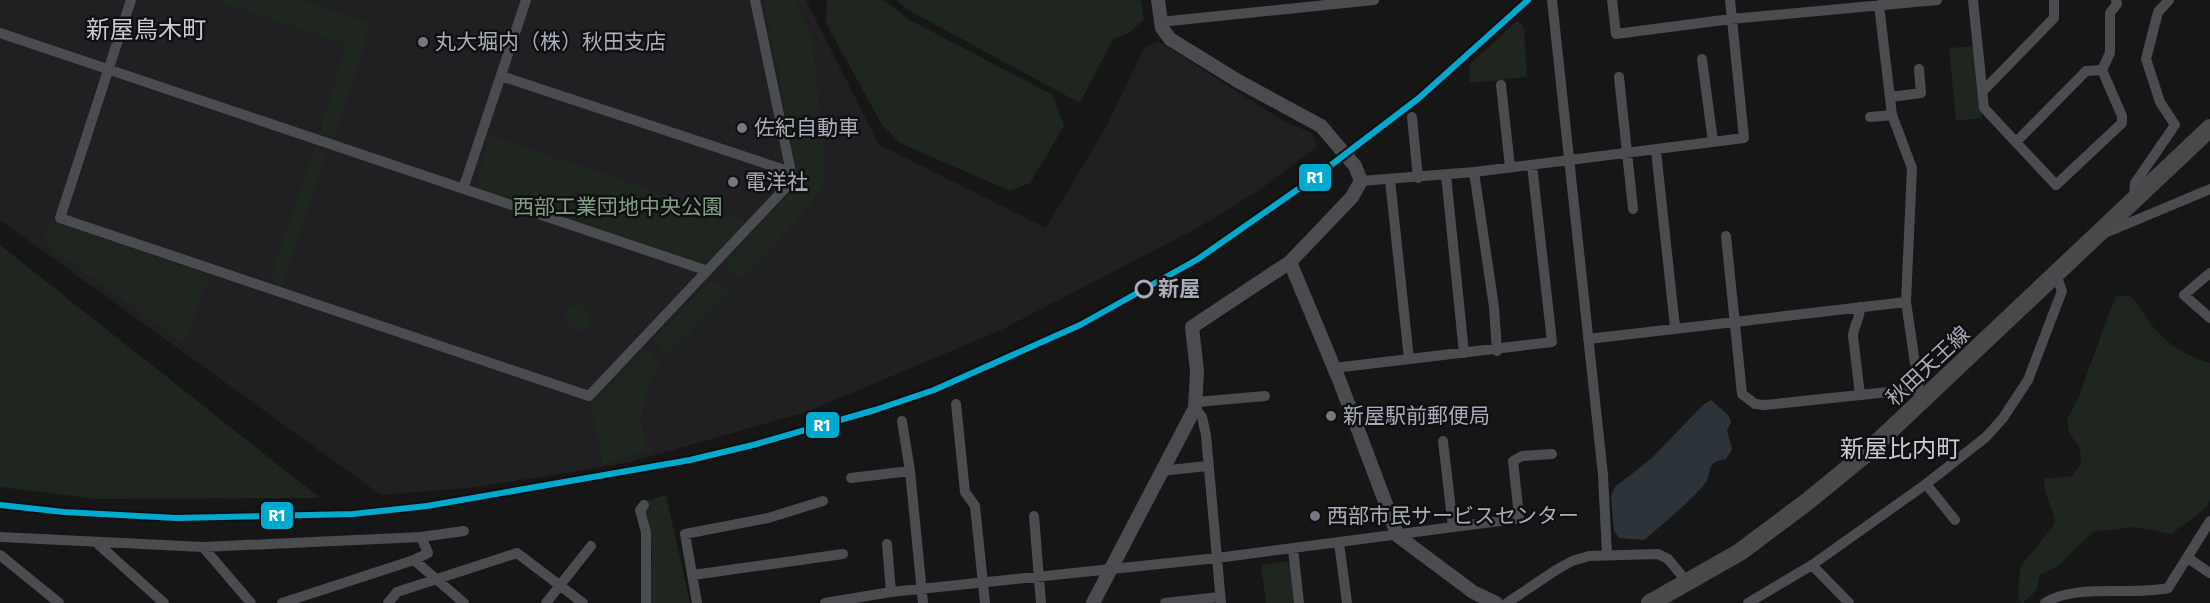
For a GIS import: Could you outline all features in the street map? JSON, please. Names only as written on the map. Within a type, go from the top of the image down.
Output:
[{"type":"main road","name":"秋田天王線","points":[[1650,603],[1740,552],[1808,501],[1919,396],[2055,275],[2210,128]]},
{"type":"street","points":[[132,0],[60,218],[590,396],[705,270],[790,183],[791,172],[755,0]]},
{"type":"street","points":[[463,189],[526,0]]},
{"type":"street","points":[[1093,603],[1196,405],[1197,371],[1192,327],[1290,262],[1352,197],[1360,182],[1355,166],[1321,126],[1238,81],[1170,39],[1160,22],[1158,0]]},
{"type":"street","points":[[1160,22],[1282,6],[1374,0]]},
{"type":"street","points":[[1552,0],[1604,475],[1607,554]]},
{"type":"street","points":[[1612,0],[1616,34],[1731,19],[1937,0]]},
{"type":"street","points":[[1360,182],[1474,172],[1656,151],[1744,138],[1730,0]]},
{"type":"street","points":[[1973,0],[1984,108],[2056,185],[2122,123],[2122,116],[2102,70],[2110,53],[2110,13],[2117,4],[2116,0]]},
{"type":"street","points":[[1983,90],[2054,18],[2054,0]]},
{"type":"street","points":[[2134,200],[2134,183],[2175,125],[2160,102],[2146,59],[2158,12],[2169,0]]},
{"type":"street","points":[[1726,236],[1742,394],[1755,404],[1860,395],[1919,396],[1906,302],[1912,168],[1892,115],[1879,5]]},
{"type":"street","points":[[0,33],[705,270]]},
{"type":"street","points":[[1702,59],[1713,142]]},
{"type":"street","points":[[1890,97],[1921,93],[1919,69]]},
{"type":"street","points":[[2016,142],[2086,71],[2102,70]]},
{"type":"street","points":[[501,76],[791,172]]},
{"type":"street","points":[[1620,77],[1634,209]]},
{"type":"street","points":[[1501,85],[1510,167]]},
{"type":"street","points":[[1870,117],[1892,115]]},
{"type":"street","points":[[1412,117],[1418,178]]},
{"type":"street","points":[[1656,151],[1675,327]]},
{"type":"street","points":[[1334,368],[1497,351],[1552,342],[1532,165]]},
{"type":"street","points":[[1474,172],[1494,308],[1497,351]]},
{"type":"street","points":[[1446,175],[1464,353]]},
{"type":"street","points":[[1390,180],[1409,359]]},
{"type":"street","points":[[2095,237],[2210,189]]},
{"type":"street","points":[[1290,262],[1334,368],[1398,536],[1473,592],[1496,603]]},
{"type":"street","points":[[2210,273],[2184,295],[2210,318]]},
{"type":"street","points":[[1748,603],[1812,565],[1926,484],[1986,437],[2015,402],[2028,380],[2062,291],[2055,275]]},
{"type":"street","points":[[1588,339],[1675,327],[1906,302]]},
{"type":"street","points":[[1860,307],[1860,316],[1853,336],[1860,395]]},
{"type":"street","points":[[1196,405],[1265,396]]},
{"type":"street","points":[[957,404],[965,492],[975,506],[985,603]]},
{"type":"street","points":[[1165,603],[1221,600],[1204,426],[1196,405]]},
{"type":"street","points":[[902,422],[910,471],[923,603]]},
{"type":"street","points":[[1443,441],[1453,527]]},
{"type":"street","points":[[825,603],[865,600],[891,592],[983,581],[1293,549],[1515,519],[1519,516],[1513,461],[1522,456],[1552,454]]},
{"type":"street","points":[[1161,471],[1207,466]]},
{"type":"street","points":[[851,478],[910,471]]},
{"type":"street","points":[[1926,484],[1955,520]]},
{"type":"street","points":[[697,603],[685,534],[768,518],[823,501]]},
{"type":"street","points":[[644,505],[640,510],[646,532],[646,603]]},
{"type":"street","points":[[1034,516],[1041,603]]},
{"type":"street","points":[[2046,603],[2053,598],[2071,593],[2130,593],[2168,588],[2210,520]]},
{"type":"street","points":[[0,537],[98,544],[203,547],[421,537],[464,531]]},
{"type":"street","points":[[282,603],[414,560],[428,553],[421,537]]},
{"type":"street","points":[[1339,543],[1347,603]]},
{"type":"street","points":[[98,544],[164,603]]},
{"type":"street","points":[[887,544],[891,592]]},
{"type":"street","points":[[546,603],[591,546]]},
{"type":"street","points":[[203,547],[251,603]]},
{"type":"street","points":[[1293,549],[1299,603]]},
{"type":"street","points":[[388,603],[397,592],[518,553],[583,603]]},
{"type":"street","points":[[693,575],[843,554]]},
{"type":"street","points":[[1507,603],[1572,561],[1607,554],[1658,554],[1668,559],[1687,582]]},
{"type":"street","points":[[0,555],[59,603]]},
{"type":"street","points":[[2188,558],[2210,573]]},
{"type":"street","points":[[414,560],[433,579],[464,603]]},
{"type":"street","points":[[1812,565],[1849,603]]},
{"type":"shaded area","points":[[0,0],[806,0],[879,145],[1046,228],[1106,127],[1144,48],[1158,41],[1285,122],[1312,133],[1317,147],[1258,191],[1199,227],[999,331],[806,412],[626,463],[471,488],[381,495],[0,220]]},
{"type":"shaded area","points":[[1711,400],[1728,415],[1731,422],[1727,431],[1732,449],[1726,459],[1714,463],[1704,485],[1644,540],[1619,538],[1614,531],[1611,496],[1615,487],[1652,458],[1704,404]]},
{"type":"green space","points":[[215,0],[302,0],[371,23],[335,137],[319,133],[346,44]]},
{"type":"green space","points":[[764,0],[794,0],[812,39],[826,168],[820,192],[750,273],[741,277],[728,271],[727,261],[799,183]]},
{"type":"green space","points":[[827,0],[883,0],[910,20],[1053,95],[1064,126],[1030,183],[1010,191],[900,143],[882,125],[826,23]]},
{"type":"green space","points":[[896,0],[1141,0],[1144,19],[1129,33],[1113,39],[1080,103],[910,11]]},
{"type":"green space","points":[[1517,21],[1524,27],[1527,77],[1469,83],[1470,64]]},
{"type":"green space","points":[[1975,46],[1982,118],[1956,121],[1949,48]]},
{"type":"green space","name":"西部工業団地中央公園","points":[[489,135],[745,221],[710,259],[702,263],[482,188],[477,182]]},
{"type":"green space","points":[[315,148],[327,152],[283,285],[269,279]]},
{"type":"green space","points":[[52,221],[210,275],[184,344],[43,242]]},
{"type":"green space","points":[[0,245],[320,498],[96,499],[0,487]]},
{"type":"green space","points":[[713,282],[731,289],[668,355],[653,341],[706,285]]},
{"type":"green space","points":[[2127,295],[2137,303],[2154,328],[2168,342],[2183,352],[2210,363],[2210,500],[2206,508],[2171,534],[2135,527],[2093,532],[2058,566],[2040,575],[2036,591],[2023,603],[2018,600],[2020,567],[2055,524],[2045,491],[2044,479],[2072,476],[2081,463],[2080,448],[2069,433],[2067,419],[2077,401],[2115,297]]},
{"type":"green space","points":[[578,305],[587,309],[591,318],[587,327],[578,331],[569,327],[565,318],[569,309]]},
{"type":"green space","points":[[646,349],[660,361],[647,390],[641,421],[647,450],[603,464],[590,405]]},
{"type":"green space","points":[[666,495],[690,603],[649,603],[652,552],[643,510],[646,501]]},
{"type":"green space","points":[[1290,561],[1296,603],[1266,603],[1261,565]]},
{"type":"transit line","name":"R1","points":[[0,505],[64,512],[176,518],[353,514],[427,506],[690,460],[753,445],[875,410],[934,390],[1080,325],[1198,259],[1314,178],[1419,98],[1528,0]]},
{"type":"place","name":"丸大堀内（株）秋田支店","points":[[423,42]]},
{"type":"place","name":"佐紀自動車","points":[[742,128]]},
{"type":"place","name":"電洋社","points":[[733,182]]},
{"type":"place","name":"新屋","points":[[1144,289]]},
{"type":"place","name":"新屋駅前郵便局","points":[[1331,416]]},
{"type":"place","name":"西部市民サービスセンター","points":[[1315,516]]},
{"type":"district","name":"新屋鳥木町","points":[[146,30]]},
{"type":"district","name":"新屋比内町","points":[[1900,449]]}]
